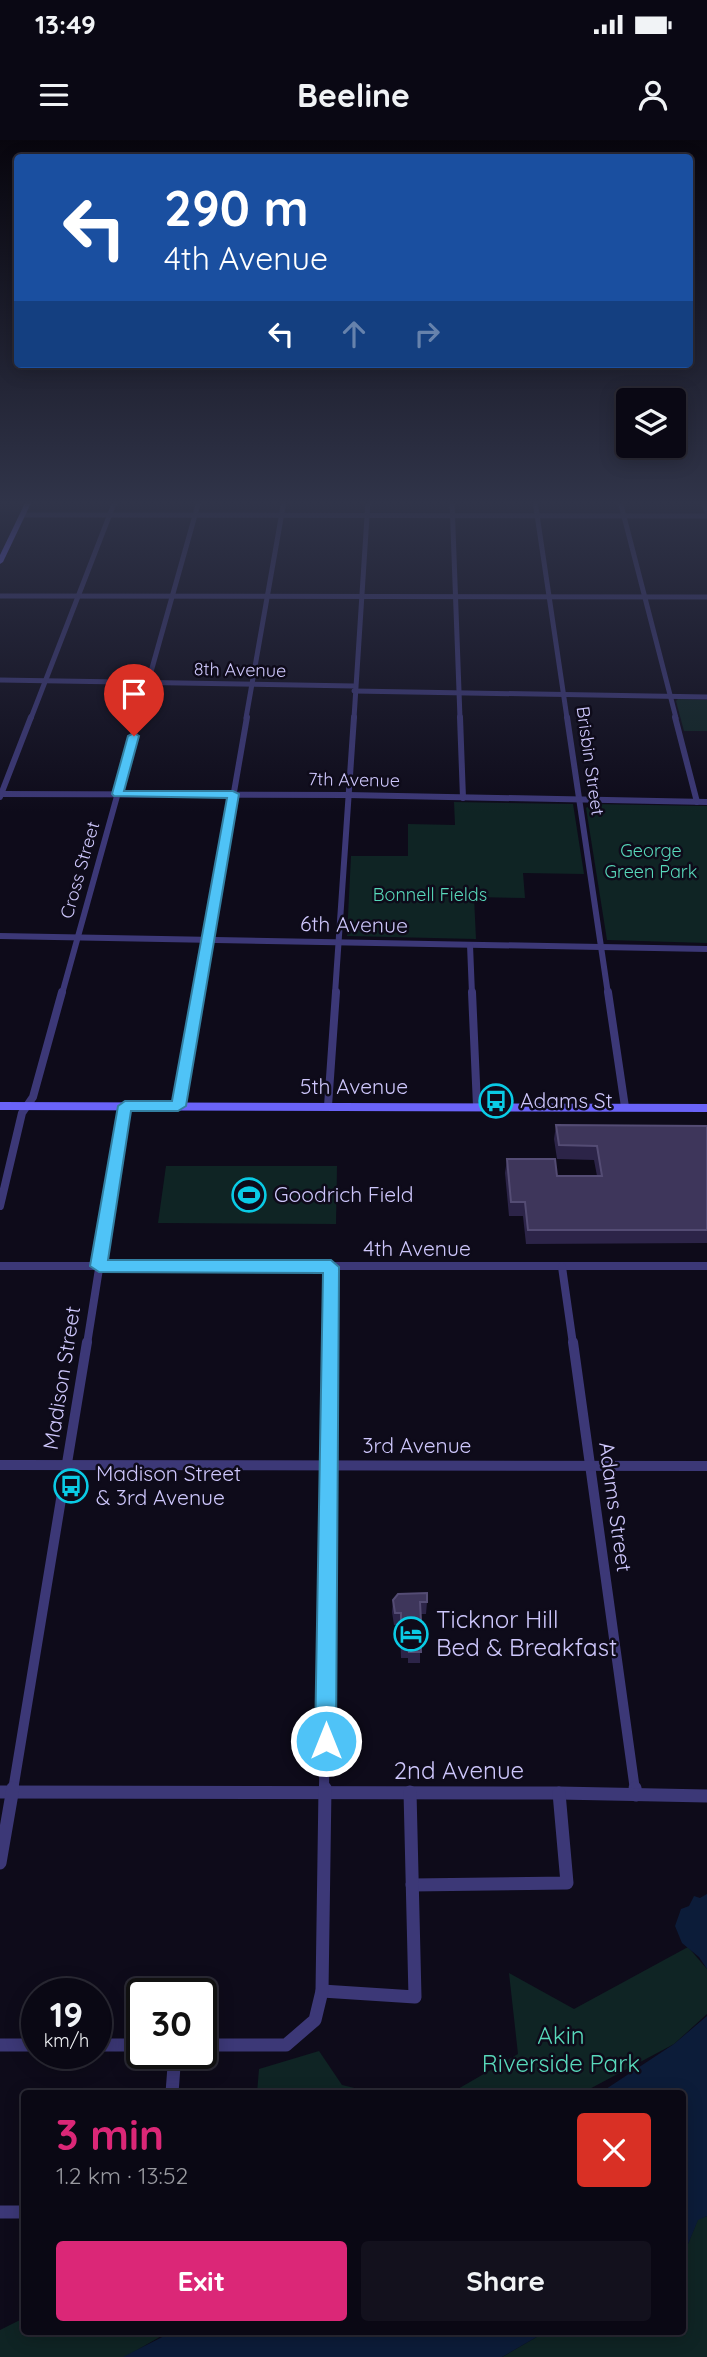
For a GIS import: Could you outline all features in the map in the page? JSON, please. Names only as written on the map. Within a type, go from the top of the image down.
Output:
[{"type":"main road","name":"5th Avenue","points":[[0,1106],[707,1108]]},
{"type":"street","points":[[0,795],[74,604]]},
{"type":"street","name":"Cross Street","points":[[0,1206],[22,1113],[33,1097],[171,604]]},
{"type":"street","points":[[178,1106],[266,604]]},
{"type":"street","points":[[328,1106],[361,604]]},
{"type":"street","points":[[456,604],[463,798]]},
{"type":"street","name":"Brisbin Street","points":[[551,604],[625,1108]]},
{"type":"street","points":[[646,604],[702,802]]},
{"type":"street","name":"8th Avenue","points":[[0,680],[707,697]]},
{"type":"street","name":"7th Avenue","points":[[0,795],[348,795],[702,802]]},
{"type":"street","name":"6th Avenue","points":[[0,936],[707,949]]},
{"type":"street","points":[[470,945],[477,1107]]},
{"type":"street","name":"Madison Street","points":[[0,1863],[6,1792],[68,1465],[125,1106]]},
{"type":"street","name":"4th Avenue","points":[[0,1266],[707,1266]]},
{"type":"street","points":[[217,2045],[286,2045],[315,2021],[322,1992],[331,1267]]},
{"type":"street","name":"Adams Street","points":[[562,1267],[636,1795]]},
{"type":"street","name":"3rd Avenue","points":[[0,1465],[707,1466]]},
{"type":"street","name":"2nd Avenue","points":[[6,1792],[410,1792],[707,1796]]},
{"type":"street","points":[[322,1992],[415,1997],[410,1792]]},
{"type":"street","points":[[412,1885],[567,1883],[559,1793]]},
{"type":"street","points":[[0,2045],[21,2045]]},
{"type":"street","points":[[172,2090],[174,2069]]},
{"type":"street","points":[[0,2212],[21,2212]]},
{"type":"green space","points":[[707,700],[707,731],[684,731],[676,701]]},
{"type":"green space","name":"Bonnell Fields","points":[[454,802],[573,804],[584,874],[523,873],[525,898],[474,897],[476,939],[347,936],[351,856],[408,856],[408,824],[455,825]]},
{"type":"green space","name":"George Green Park","points":[[592,804],[707,806],[707,943],[607,940],[586,808]]},
{"type":"green space","name":"Goodrich Field","points":[[166,1166],[337,1166],[336,1224],[158,1223]]},
{"type":"green space","name":"Akin Riverside Park","points":[[688,1947],[707,1969],[707,2014],[674,2044],[588,2090],[456,2090],[518,2054],[509,1973],[574,2009]]},
{"type":"green space","points":[[319,2051],[342,2085],[363,2090],[257,2090],[259,2069]]},
{"type":"green space","points":[[707,2216],[707,2357],[502,2357],[540,2335],[686,2335],[686,2249],[698,2219]]},
{"type":"green space","points":[[21,2320],[21,2335],[163,2335],[125,2357],[0,2357],[0,2330]]},
{"type":"water","points":[[707,1894],[707,1969],[699,1957],[682,1943],[675,1926],[681,1909],[689,1906],[694,1896],[700,1898]]},
{"type":"water","points":[[707,2016],[707,2216],[698,2220],[686,2249],[686,2090],[605,2090],[674,2044]]},
{"type":"water","points":[[166,2335],[540,2335],[502,2357],[123,2357]]},
{"type":"building","points":[[556,1125],[707,1126],[707,1230],[528,1230],[525,1202],[511,1202],[507,1159],[555,1159],[557,1176],[602,1176],[597,1146],[559,1145]]},
{"type":"building","name":"Ticknor Hill Bed & Breakfast","points":[[427,1593],[427,1602],[420,1602],[421,1621],[425,1625],[420,1629],[421,1652],[409,1652],[409,1647],[401,1646],[401,1613],[395,1613],[393,1600],[398,1594]]},
{"type":"place","name":"Adams St","points":[[496,1101]]},
{"type":"place","name":"Goodrich Field","points":[[249,1195]]},
{"type":"place","name":"Madison Street & 3rd Avenue","points":[[71,1486]]},
{"type":"place","name":"Ticknor Hill Bed & Breakfast","points":[[411,1634]]},
{"type":"route","points":[[134,736],[118,794],[233,794],[178,1106],[125,1106],[99,1266],[331,1267],[326,1741]]}]
